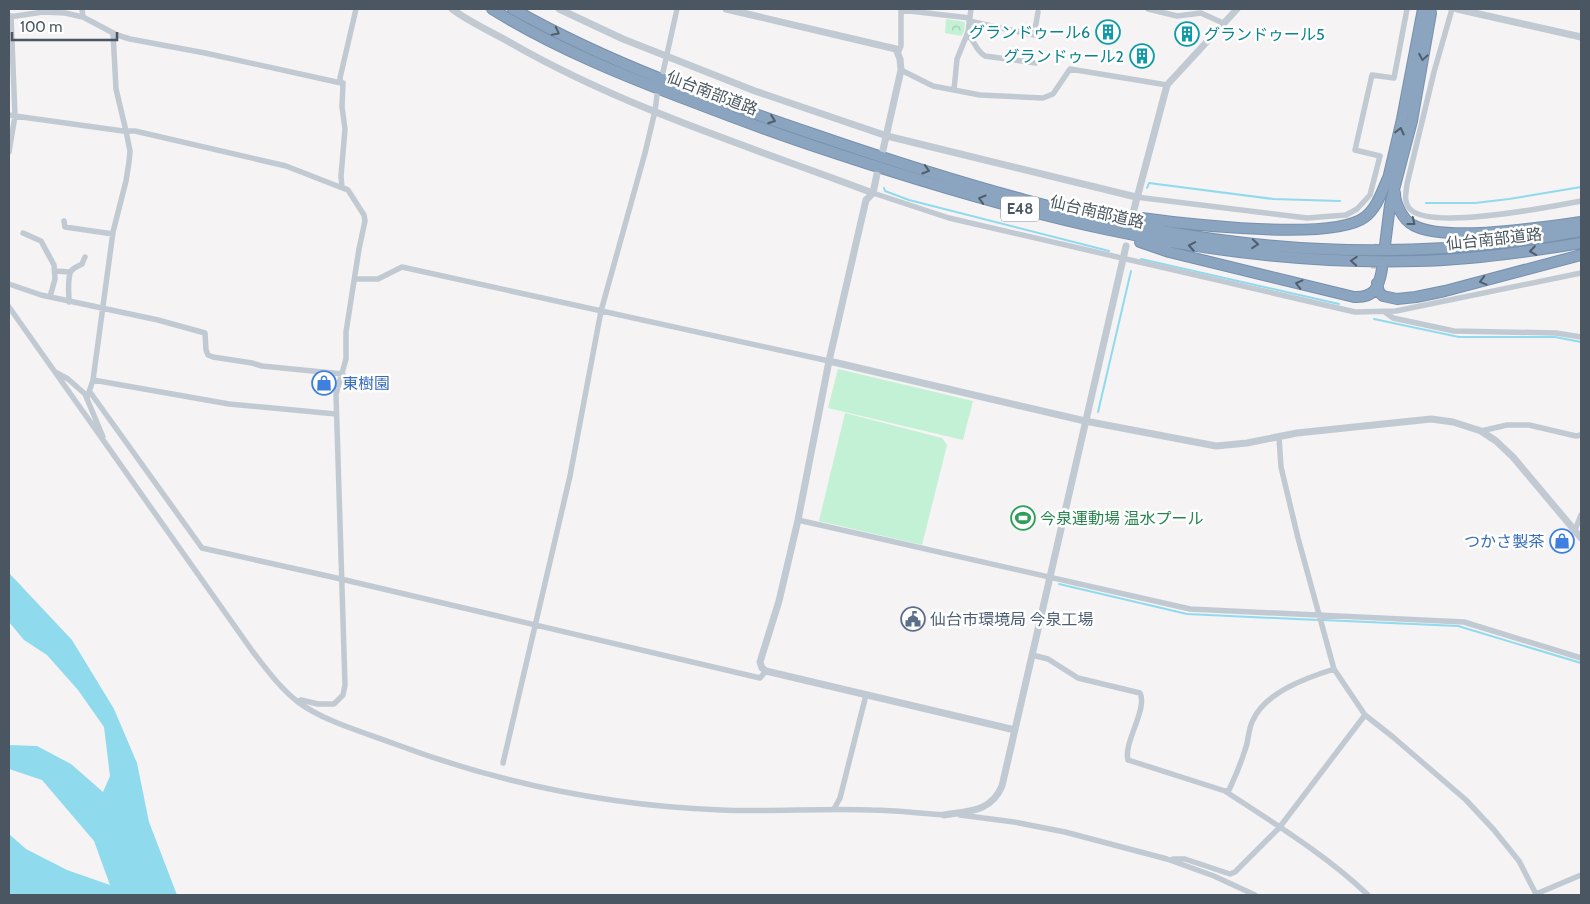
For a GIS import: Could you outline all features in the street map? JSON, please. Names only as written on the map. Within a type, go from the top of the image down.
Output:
[{"type":"highway","name":"仙台南部道路","points":[[492,9],[534,33],[593,62],[773,132],[867,164],[950,189],[1030,212],[1106,230],[1198,248],[1364,262],[1461,259],[1581,243]]},
{"type":"highway","name":"仙台南部道路","points":[[514,9],[607,57],[717,100],[872,154],[1019,198],[1151,229],[1237,242],[1366,250],[1420,249],[1512,242],[1581,231]]},
{"type":"highway","points":[[1423,9],[1392,179],[1398,207],[1412,225],[1424,229],[1451,233],[1503,231],[1581,222]]},
{"type":"highway","points":[[1382,244],[1382,207],[1412,121],[1431,13],[1430,9]]},
{"type":"highway","points":[[1019,198],[1184,224],[1240,228],[1318,229],[1353,224],[1365,217],[1374,208],[1392,179]]},
{"type":"highway","points":[[1106,230],[1170,252],[1338,294],[1362,298],[1370,295],[1378,288]]},
{"type":"highway","points":[[1379,269],[1378,288],[1383,296],[1397,299],[1445,291],[1581,255]]},
{"type":"street","points":[[82,9],[83,17]]},
{"type":"street","points":[[297,701],[334,704],[343,695],[345,685],[336,394],[346,359],[346,332],[358,249],[365,221],[364,215],[348,190],[342,187],[341,176],[345,129],[342,107],[343,83],[341,83],[342,68],[356,9]]},
{"type":"street","points":[[452,9],[543,62],[655,111],[873,193],[949,218],[1122,260],[1355,312],[1396,311],[1581,273]]},
{"type":"street","points":[[559,9],[623,39],[755,91],[887,136],[1136,197],[1307,218],[1346,215],[1357,209],[1370,195],[1380,156],[1355,150],[1372,75],[1394,78],[1407,9]]},
{"type":"street","points":[[663,72],[677,9]]},
{"type":"street","points":[[726,9],[896,49],[900,59],[901,70],[883,150]]},
{"type":"street","points":[[898,53],[901,46],[901,9],[969,20],[1034,35],[1038,12]]},
{"type":"street","points":[[954,90],[957,59],[967,34],[971,9]]},
{"type":"street","points":[[1148,9],[1177,16],[1201,13],[1224,23]]},
{"type":"street","points":[[1133,213],[1167,86],[1237,9]]},
{"type":"street","points":[[1452,9],[1406,184],[1405,199],[1411,210],[1430,218],[1488,216],[1581,201]]},
{"type":"street","points":[[1457,9],[1581,37]]},
{"type":"street","points":[[9,152],[12,116],[10,17],[43,12],[65,13],[83,17],[113,33],[130,39],[205,53],[341,83]]},
{"type":"street","points":[[104,442],[89,395],[93,380],[112,234],[129,167],[130,151],[116,89],[113,33]]},
{"type":"street","points":[[967,34],[974,41],[978,52],[985,56],[1036,63]]},
{"type":"street","points":[[901,70],[933,86],[980,95],[1043,98],[1053,94],[1070,70],[1167,86]]},
{"type":"street","points":[[503,763],[570,476],[601,311],[655,111],[657,95]]},
{"type":"street","points":[[12,116],[135,131],[286,166],[348,190]]},
{"type":"street","points":[[878,174],[873,193],[866,200],[864,207],[829,361],[798,520],[779,601],[760,662],[766,671],[1015,730]]},
{"type":"street","points":[[64,221],[65,227],[112,234]]},
{"type":"street","points":[[23,234],[41,241],[46,248],[55,271],[50,297]]},
{"type":"street","points":[[944,815],[980,808],[992,803],[998,796],[1002,786],[1034,656],[1050,576],[1126,246]]},
{"type":"street","points":[[69,302],[70,272],[82,264],[85,257]]},
{"type":"street","points":[[355,279],[378,279],[402,267],[829,361],[1085,421],[1216,446],[1247,443],[1297,433],[1431,419],[1453,422],[1481,432],[1496,441],[1513,457],[1581,538]]},
{"type":"street","points":[[55,271],[70,272]]},
{"type":"street","points":[[9,284],[69,302],[158,320],[205,333],[206,350],[208,355],[213,357],[262,366],[343,374]]},
{"type":"street","points":[[9,307],[253,652],[277,682],[297,701],[327,718],[470,770],[510,781],[604,799],[727,810],[882,810],[973,816],[1065,832],[1170,860],[1214,876],[1255,895]]},
{"type":"street","points":[[1384,311],[1393,318],[1454,332],[1556,333],[1581,337]]},
{"type":"street","points":[[56,372],[89,395],[202,548],[341,578],[760,678],[766,671]]},
{"type":"street","points":[[93,380],[229,404],[336,414]]},
{"type":"street","points":[[1481,432],[1507,425],[1528,425],[1581,435]]},
{"type":"street","points":[[1279,437],[1281,467],[1334,669],[1365,715],[1466,800],[1494,830],[1518,861],[1536,893]]},
{"type":"street","points":[[1576,530],[1581,515]]},
{"type":"street","points":[[798,520],[1190,609],[1320,619],[1464,622],[1581,658]]},
{"type":"street","points":[[1034,656],[1048,658],[1078,678],[1140,693],[1142,700],[1128,747],[1128,760],[1225,792],[1314,852],[1368,895]]},
{"type":"street","points":[[1225,792],[1229,790],[1246,748],[1253,720],[1258,711],[1270,700],[1300,680],[1334,669]]},
{"type":"street","points":[[834,809],[840,798],[866,695]]},
{"type":"street","points":[[1170,860],[1185,859],[1232,874],[1279,828],[1365,715]]},
{"type":"street","points":[[1529,895],[1581,875]]},
{"type":"green space","points":[[946,19],[965,22],[964,32],[961,36],[945,33]]},
{"type":"green space","points":[[838,369],[973,401],[963,440],[828,408]]},
{"type":"green space","points":[[845,413],[942,438],[947,445],[922,545],[819,521]]},
{"type":"water","points":[[9,573],[72,640],[114,709],[137,763],[149,822],[177,895],[9,895],[9,834],[26,849],[67,870],[110,885],[94,841],[42,780],[9,769],[9,745],[37,746],[71,764],[103,792],[110,776],[104,727],[78,690],[47,655],[24,640],[9,622]]},
{"type":"waterway","points":[[1147,188],[1149,183],[1273,199],[1340,201]]},
{"type":"waterway","points":[[1426,203],[1475,203],[1581,187]]},
{"type":"waterway","points":[[884,188],[885,191],[909,200],[1109,251]]},
{"type":"waterway","points":[[1141,259],[1339,304]]},
{"type":"waterway","points":[[1098,412],[1131,271]]},
{"type":"waterway","points":[[1374,319],[1459,337],[1555,337],[1581,342]]},
{"type":"waterway","points":[[1059,584],[1187,614],[1318,620]]},
{"type":"waterway","points":[[1323,620],[1458,626],[1581,663]]},
{"type":"tunnel","points":[[1376,269],[1379,244]]},
{"type":"place","name":"グランドゥール6","points":[[1108,32]]},
{"type":"place","name":"グランドゥール5","points":[[1187,34]]},
{"type":"place","name":"グランドゥール2","points":[[1142,56]]},
{"type":"place","name":"東樹園","points":[[324,383]]},
{"type":"place","name":"今泉運動場 温水プール","points":[[1023,518]]},
{"type":"place","name":"つかさ製茶","points":[[1562,541]]},
{"type":"place","name":"仙台市環境局 今泉工場","points":[[913,619]]}]
